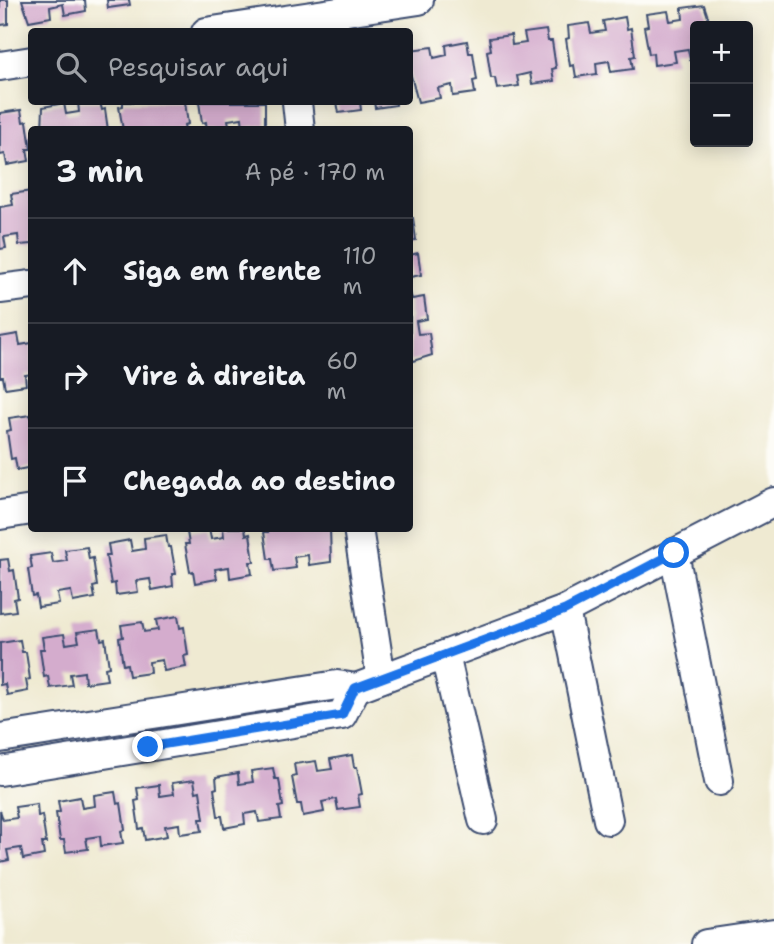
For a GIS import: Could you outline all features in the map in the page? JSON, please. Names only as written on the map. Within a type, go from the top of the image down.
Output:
[{"type":"street","points":[[253,28],[289,25],[419,0]]},
{"type":"street","points":[[0,66],[28,62]]},
{"type":"street","points":[[297,105],[300,126]]},
{"type":"street","points":[[0,289],[28,286]]},
{"type":"street","points":[[0,738],[337,685],[368,683],[565,610],[774,502]]},
{"type":"street","points":[[0,515],[28,511]]},
{"type":"street","points":[[0,771],[342,715],[368,683],[358,532]]},
{"type":"street","points":[[674,553],[719,781]]},
{"type":"street","points":[[565,610],[608,820]]},
{"type":"street","points":[[445,655],[483,820]]},
{"type":"street","points":[[706,944],[774,934]]},
{"type":"building","points":[[0,0],[8,0],[8,24],[0,25]]},
{"type":"building","points":[[22,0],[85,0],[86,11],[65,15],[63,4],[50,7],[51,17],[29,21]]},
{"type":"building","points":[[107,0],[129,0],[130,5],[108,8]]},
{"type":"building","points":[[704,5],[709,21],[690,21],[690,60],[688,49],[674,51],[676,62],[654,65],[644,27],[648,26],[646,14],[668,11],[670,21],[683,19],[682,8]]},
{"type":"building","points":[[625,17],[627,29],[631,28],[635,56],[631,57],[633,69],[611,72],[609,61],[596,63],[597,74],[576,77],[574,65],[570,66],[566,39],[569,38],[568,26],[589,23],[591,33],[605,31],[603,21]]},
{"type":"building","points":[[546,30],[548,41],[552,41],[556,68],[552,69],[554,81],[532,84],[530,73],[517,76],[519,86],[497,89],[495,78],[491,78],[487,51],[491,50],[489,38],[511,35],[512,45],[526,43],[524,33]]},
{"type":"building","points":[[467,41],[469,53],[473,53],[477,80],[473,81],[475,93],[453,96],[452,85],[438,88],[440,98],[418,102],[413,83],[413,50],[432,47],[434,58],[447,55],[446,45]]},
{"type":"building","points":[[64,105],[66,114],[79,112],[78,105],[101,105],[102,110],[105,109],[107,126],[42,126],[43,107]]},
{"type":"building","points":[[185,105],[188,124],[122,126],[119,107]]},
{"type":"building","points":[[199,105],[265,105],[265,125],[243,126],[242,118],[228,120],[229,126],[206,126],[206,122],[202,123]]},
{"type":"building","points":[[338,105],[360,105],[361,110],[339,113]]},
{"type":"building","points":[[374,105],[396,105],[375,108]]},
{"type":"building","points":[[21,110],[23,122],[27,121],[28,128],[28,161],[7,165],[5,154],[0,155],[0,113]]},
{"type":"building","points":[[28,192],[28,244],[19,245],[18,235],[4,237],[6,248],[0,249],[0,207],[13,205],[11,194]]},
{"type":"building","points":[[413,218],[416,240],[413,240]]},
{"type":"building","points":[[418,253],[421,275],[413,276],[413,254]]},
{"type":"building","points":[[424,297],[427,319],[416,321],[418,334],[429,333],[432,355],[413,361],[413,299]]},
{"type":"building","points":[[18,334],[20,345],[28,344],[26,385],[5,388],[3,377],[0,377],[0,337]]},
{"type":"building","points":[[28,415],[28,468],[17,470],[15,458],[11,459],[7,431],[11,430],[9,418]]},
{"type":"building","points":[[187,532],[210,532],[211,539],[224,537],[223,532],[250,534],[254,562],[250,562],[252,574],[230,578],[229,567],[215,569],[217,579],[195,583],[193,571],[190,572],[185,544],[189,544]]},
{"type":"building","points":[[264,532],[330,532],[331,562],[309,565],[308,555],[294,557],[296,568],[274,571],[272,559],[268,559]]},
{"type":"building","points":[[166,535],[176,574],[172,574],[173,586],[152,590],[150,579],[136,581],[138,592],[116,595],[115,583],[111,584],[106,556],[110,556],[108,544],[130,540],[132,551],[145,549],[144,538]]},
{"type":"building","points":[[87,547],[89,559],[93,558],[97,586],[93,587],[95,598],[73,602],[71,591],[57,593],[59,604],[38,607],[36,595],[32,596],[28,569],[32,568],[30,556],[51,553],[53,563],[67,561],[65,550]]},
{"type":"building","points":[[8,559],[10,571],[14,570],[18,598],[14,599],[16,611],[0,613],[0,560]]},
{"type":"building","points":[[178,616],[180,628],[184,627],[188,655],[184,656],[186,667],[164,671],[162,660],[149,662],[150,673],[129,676],[127,664],[123,665],[119,638],[123,637],[121,625],[142,622],[144,632],[158,630],[156,620]]},
{"type":"building","points":[[99,629],[101,640],[105,639],[109,667],[105,668],[107,680],[85,683],[84,672],[70,674],[72,685],[50,688],[48,676],[44,677],[40,649],[44,649],[42,637],[64,634],[66,644],[79,642],[77,632]]},
{"type":"building","points":[[20,640],[22,652],[26,652],[30,679],[26,680],[28,691],[7,695],[5,684],[0,685],[0,643]]},
{"type":"building","points":[[352,755],[362,794],[358,795],[360,807],[338,810],[336,799],[322,802],[324,812],[303,816],[301,804],[297,804],[292,777],[296,776],[294,764],[316,761],[318,771],[332,769],[330,759]]},
{"type":"building","points":[[273,768],[275,779],[279,779],[283,806],[279,807],[281,819],[259,822],[257,812],[244,814],[245,824],[224,828],[222,816],[218,816],[214,789],[217,788],[216,777],[238,773],[239,784],[253,782],[251,771]]},
{"type":"building","points":[[194,780],[196,792],[200,791],[204,819],[200,819],[202,831],[180,834],[179,824],[165,826],[167,836],[145,840],[143,828],[139,829],[135,801],[139,800],[137,788],[159,785],[160,796],[174,794],[172,783]]},
{"type":"building","points":[[115,792],[117,804],[121,803],[125,830],[121,831],[123,843],[101,846],[100,836],[86,838],[88,849],[66,852],[64,840],[60,840],[56,813],[60,812],[58,801],[80,797],[82,808],[95,806],[94,795]]},
{"type":"building","points":[[37,804],[38,816],[42,815],[46,843],[42,843],[44,855],[23,859],[21,848],[7,850],[9,860],[0,862],[0,810],[3,820],[17,818],[15,807]]},
{"type":"route","points":[[148,747],[342,715],[355,688],[565,610],[674,553]]}]
